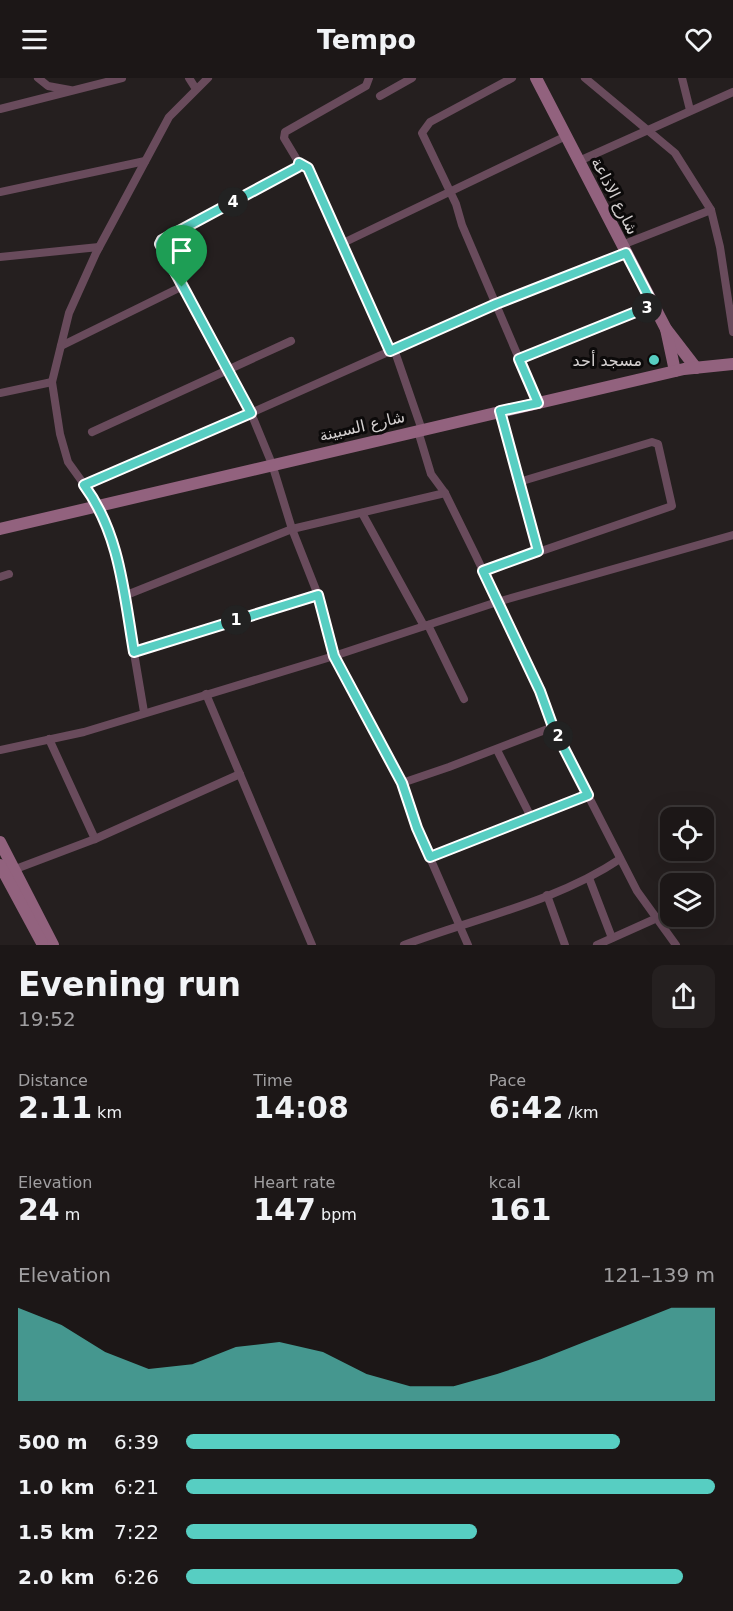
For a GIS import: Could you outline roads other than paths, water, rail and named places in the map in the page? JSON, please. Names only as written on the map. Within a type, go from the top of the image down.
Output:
[{"type":"main road","name":"شارع الاذاعة","points":[[536,78],[666,329],[696,368]]},
{"type":"main road","name":"شارع الاذاعة","points":[[666,329],[675,371]]},
{"type":"main road","name":"شارع السبينة","points":[[0,527],[675,371],[733,364]]},
{"type":"main road","points":[[0,842],[53,945]]},
{"type":"main road","points":[[0,865],[44,945]]},
{"type":"street","points":[[38,78],[48,86],[73,91]]},
{"type":"street","points":[[0,109],[122,78]]},
{"type":"street","points":[[189,78],[196,89]]},
{"type":"street","points":[[144,712],[118,558],[99,505],[68,462],[60,434],[52,382],[69,313],[99,247],[169,117],[208,78]]},
{"type":"street","points":[[369,78],[366,86],[285,132],[284,138],[299,163],[308,168],[341,244],[392,350],[420,430],[431,474],[445,492],[540,691],[553,727],[637,891],[676,945]]},
{"type":"street","points":[[380,96],[412,78]]},
{"type":"street","points":[[512,78],[424,127],[422,133],[451,192],[538,403]]},
{"type":"street","points":[[585,78],[675,153],[711,210],[733,332]]},
{"type":"street","points":[[682,78],[690,110]]},
{"type":"street","points":[[579,161],[645,129],[733,92]]},
{"type":"street","points":[[341,244],[566,136]]},
{"type":"street","points":[[0,192],[145,161]]},
{"type":"street","points":[[299,163],[298,167],[162,240],[160,248],[251,413],[272,464],[292,529],[318,595],[334,656],[402,783],[417,828],[468,945]]},
{"type":"street","points":[[84,485],[711,210]]},
{"type":"street","points":[[0,257],[99,247]]},
{"type":"street","points":[[61,346],[182,287]]},
{"type":"street","points":[[519,359],[653,305]]},
{"type":"street","points":[[92,432],[291,341]]},
{"type":"street","points":[[0,393],[52,382]]},
{"type":"street","points":[[500,411],[538,551]]},
{"type":"street","points":[[483,571],[672,506],[658,444],[652,442],[519,482]]},
{"type":"street","points":[[124,596],[292,529],[445,492]]},
{"type":"street","points":[[362,513],[426,625],[464,699]]},
{"type":"street","points":[[0,750],[84,732],[334,656],[497,602],[733,535]]},
{"type":"street","points":[[134,652],[318,595]]},
{"type":"street","points":[[206,694],[312,945]]},
{"type":"street","points":[[402,783],[497,750],[553,727]]},
{"type":"street","points":[[49,739],[95,839]]},
{"type":"street","points":[[497,750],[532,819]]},
{"type":"street","points":[[13,870],[95,839],[240,774]]},
{"type":"street","points":[[430,857],[532,819],[588,795]]},
{"type":"street","points":[[404,945],[460,923],[547,895],[589,878],[620,859]]},
{"type":"street","points":[[589,878],[612,938]]},
{"type":"street","points":[[547,895],[566,945]]},
{"type":"street","points":[[597,945],[657,918]]},
{"type":"place","name":"مسجد أحد","points":[[654,360]]}]
